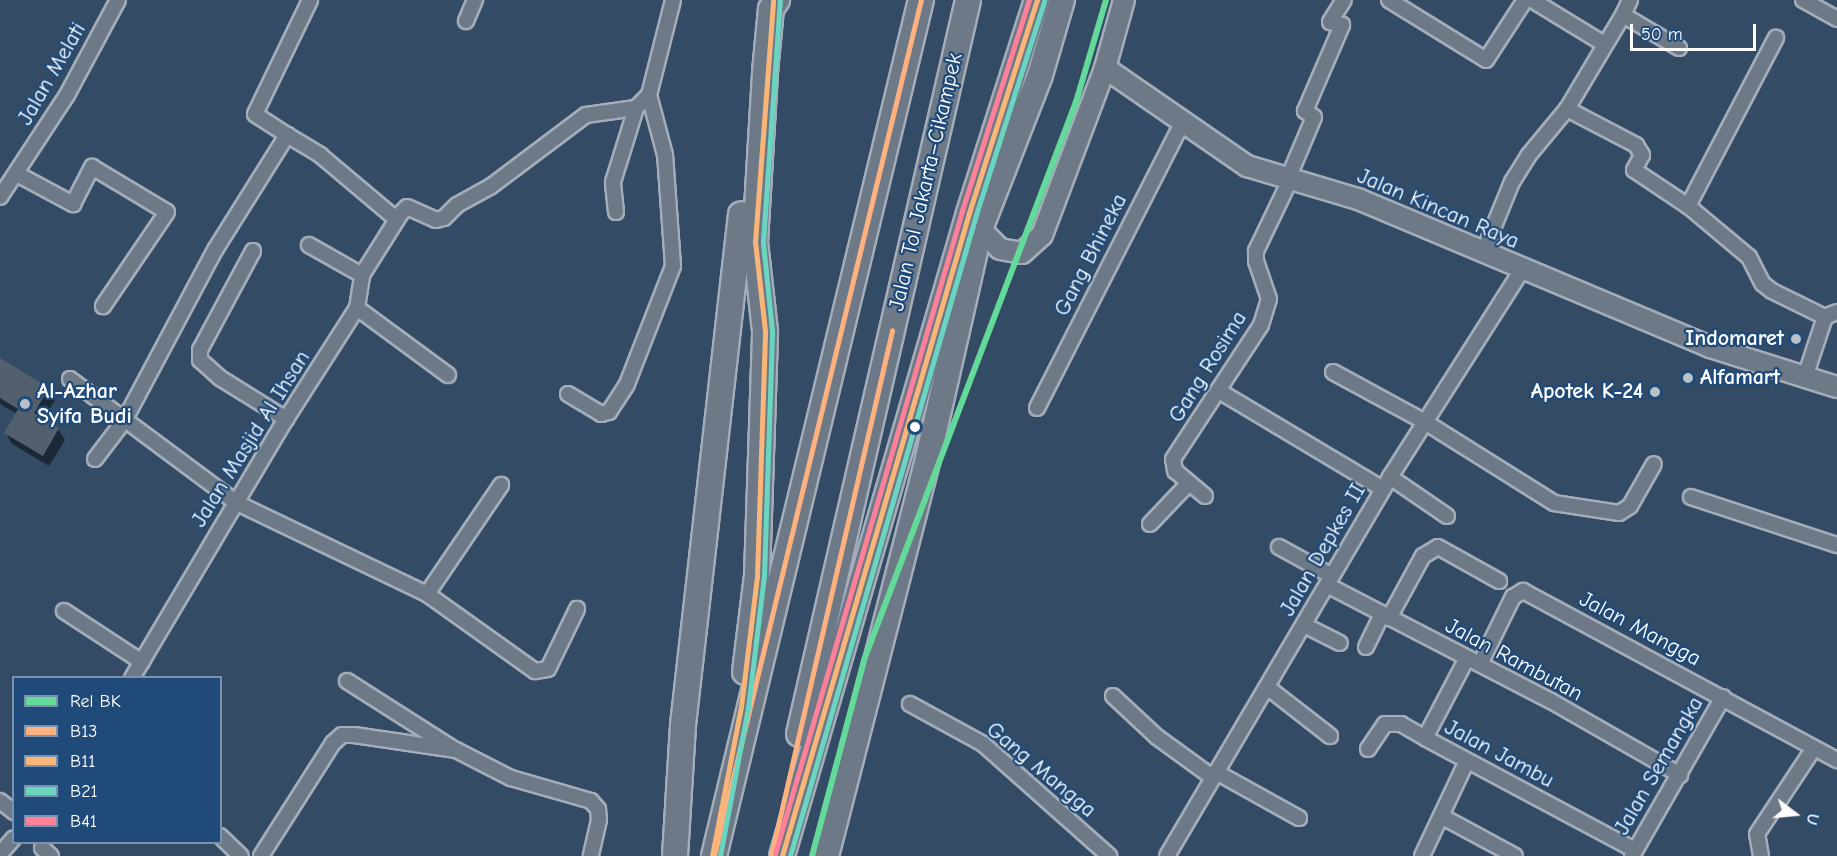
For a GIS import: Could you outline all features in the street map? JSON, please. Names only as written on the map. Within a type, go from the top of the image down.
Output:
[{"type":"highway","points":[[713,856],[741,707],[757,576],[765,332],[754,242],[765,72],[771,9],[777,0]]},
{"type":"highway","name":"Jalan Tol Jakarta–Cikampek","points":[[713,856],[921,0]]},
{"type":"highway","name":"Jalan Tol Jakarta–Cikampek","points":[[771,856],[968,0]]},
{"type":"highway","points":[[782,856],[969,213],[1037,0]]},
{"type":"highway","points":[[826,856],[925,473],[980,229],[1040,75],[1062,0]]},
{"type":"highway","points":[[675,856],[683,725],[746,169],[765,72]]},
{"type":"main road","points":[[980,229],[1000,249],[1022,253],[1042,235],[1105,68],[1124,0]]},
{"type":"main road","name":"Jalan Kincan Raya","points":[[1105,68],[1247,166],[1291,175],[1368,203],[1522,270],[1710,347],[1837,387]]},
{"type":"street","name":"Jalan Melati","points":[[0,197],[67,95],[118,0]]},
{"type":"street","points":[[310,0],[255,114],[257,118],[328,162],[396,219],[406,207],[436,220],[444,218],[585,114],[636,108]]},
{"type":"street","points":[[466,21],[475,0]]},
{"type":"street","points":[[616,212],[613,182],[636,108],[648,95],[673,0]]},
{"type":"street","name":"Gang Rosima","points":[[1205,496],[1188,484],[1172,466],[1173,459],[1219,391],[1266,312],[1269,299],[1256,261],[1256,251],[1291,175],[1314,117],[1305,111],[1342,25],[1330,22],[1344,0]]},
{"type":"street","points":[[1389,0],[1486,60],[1525,0]]},
{"type":"street","points":[[1532,0],[1604,44]]},
{"type":"street","points":[[1483,253],[1512,182],[1528,156],[1567,109],[1630,0]]},
{"type":"street","points":[[1803,0],[1837,19]]},
{"type":"street","points":[[1623,15],[1679,48]]},
{"type":"street","points":[[1689,206],[1776,38]]},
{"type":"street","points":[[568,394],[601,414],[609,412],[627,384],[673,266],[665,155],[648,95]]},
{"type":"street","points":[[1567,109],[1636,145],[1642,155],[1635,170],[1689,206],[1749,256],[1763,284],[1831,314],[1805,377]]},
{"type":"street","name":"Gang Bhineka","points":[[1037,408],[1183,121]]},
{"type":"street","points":[[95,459],[124,421],[215,250],[287,135]]},
{"type":"street","points":[[17,174],[73,204],[92,167],[166,212],[103,306]]},
{"type":"street","name":"Jalan Masjid Al Ihsan","points":[[133,676],[286,419],[357,308],[362,275],[396,219]]},
{"type":"street","points":[[309,245],[362,275]]},
{"type":"street","points":[[253,250],[200,350],[200,360],[220,378],[286,419]]},
{"type":"street","name":"Jalan Depkes II","points":[[1167,856],[1386,483],[1522,270]]},
{"type":"street","points":[[357,308],[447,375]]},
{"type":"street","points":[[1333,372],[1425,422],[1546,500],[1566,506],[1619,513],[1630,506],[1654,464]]},
{"type":"street","points":[[69,379],[237,503],[427,594],[535,671],[548,669],[576,609]]},
{"type":"street","points":[[1219,391],[1448,516]]},
{"type":"street","points":[[1150,524],[1188,484]]},
{"type":"street","points":[[427,594],[501,486]]},
{"type":"street","points":[[1691,497],[1837,545]]},
{"type":"street","name":"Jalan Rambutan","points":[[1278,547],[1385,616],[1473,661],[1680,775]]},
{"type":"street","points":[[1366,646],[1423,556],[1438,547],[1499,581]]},
{"type":"street","name":"Jalan Mangga","points":[[1473,661],[1513,597],[1523,591],[1837,760]]},
{"type":"street","points":[[64,611],[142,662]]},
{"type":"street","points":[[1304,625],[1340,643]]},
{"type":"street","name":"Jalan Jambu","points":[[1473,661],[1425,738],[1633,853]]},
{"type":"street","points":[[347,681],[456,750],[511,778],[591,801],[598,809],[599,820],[591,856]]},
{"type":"street","points":[[1267,687],[1330,736]]},
{"type":"street","points":[[1113,696],[1156,737],[1214,775],[1299,818]]},
{"type":"street","name":"Jalan Semangka","points":[[1633,853],[1723,697]]},
{"type":"street","name":"Gang Mangga","points":[[910,704],[983,744],[1109,856]]},
{"type":"street","points":[[1368,749],[1384,724],[1401,724],[1425,738]]},
{"type":"street","points":[[261,856],[342,735],[456,750]]},
{"type":"street","points":[[1761,856],[1757,834],[1814,748]]},
{"type":"street","points":[[1422,856],[1467,761]]},
{"type":"street","points":[[0,801],[12,810]]},
{"type":"street","points":[[1442,816],[1515,856]]},
{"type":"street","points":[[222,838],[241,856]]},
{"type":"street","points":[[0,854],[12,840]]},
{"type":"building","name":"Al-Azhar Syifa Budi","points":[[0,358],[49,388],[34,413],[59,428],[43,456],[4,433],[18,409],[0,398]]},
{"type":"rail line","name":"BK","points":[[812,856],[864,660],[1076,102],[1106,0]]},
{"type":"transit line","name":"B11","points":[[712,856],[741,707],[757,576],[765,331],[755,242],[773,0]]},
{"type":"transit line","name":"B13","points":[[714,856],[921,0]]},
{"type":"transit line","name":"B41","points":[[775,854],[962,211],[1029,0]]},
{"type":"transit line","name":"B11","points":[[782,856],[969,213],[1037,0]]},
{"type":"transit line","name":"B21","points":[[720,856],[748,708],[764,576],[772,331],[763,242],[780,1]]},
{"type":"transit line","name":"B21","points":[[790,856],[976,215],[1044,2]]},
{"type":"transit line","name":"B13","points":[[771,856],[892,331]]},
{"type":"place","name":"Indomaret","points":[[1796,339]]},
{"type":"place","name":"Alfamart","points":[[1688,378]]},
{"type":"place","name":"Apotek K-24","points":[[1655,392]]},
{"type":"place","name":"Al-Azhar Syifa Budi","points":[[25,404]]}]
